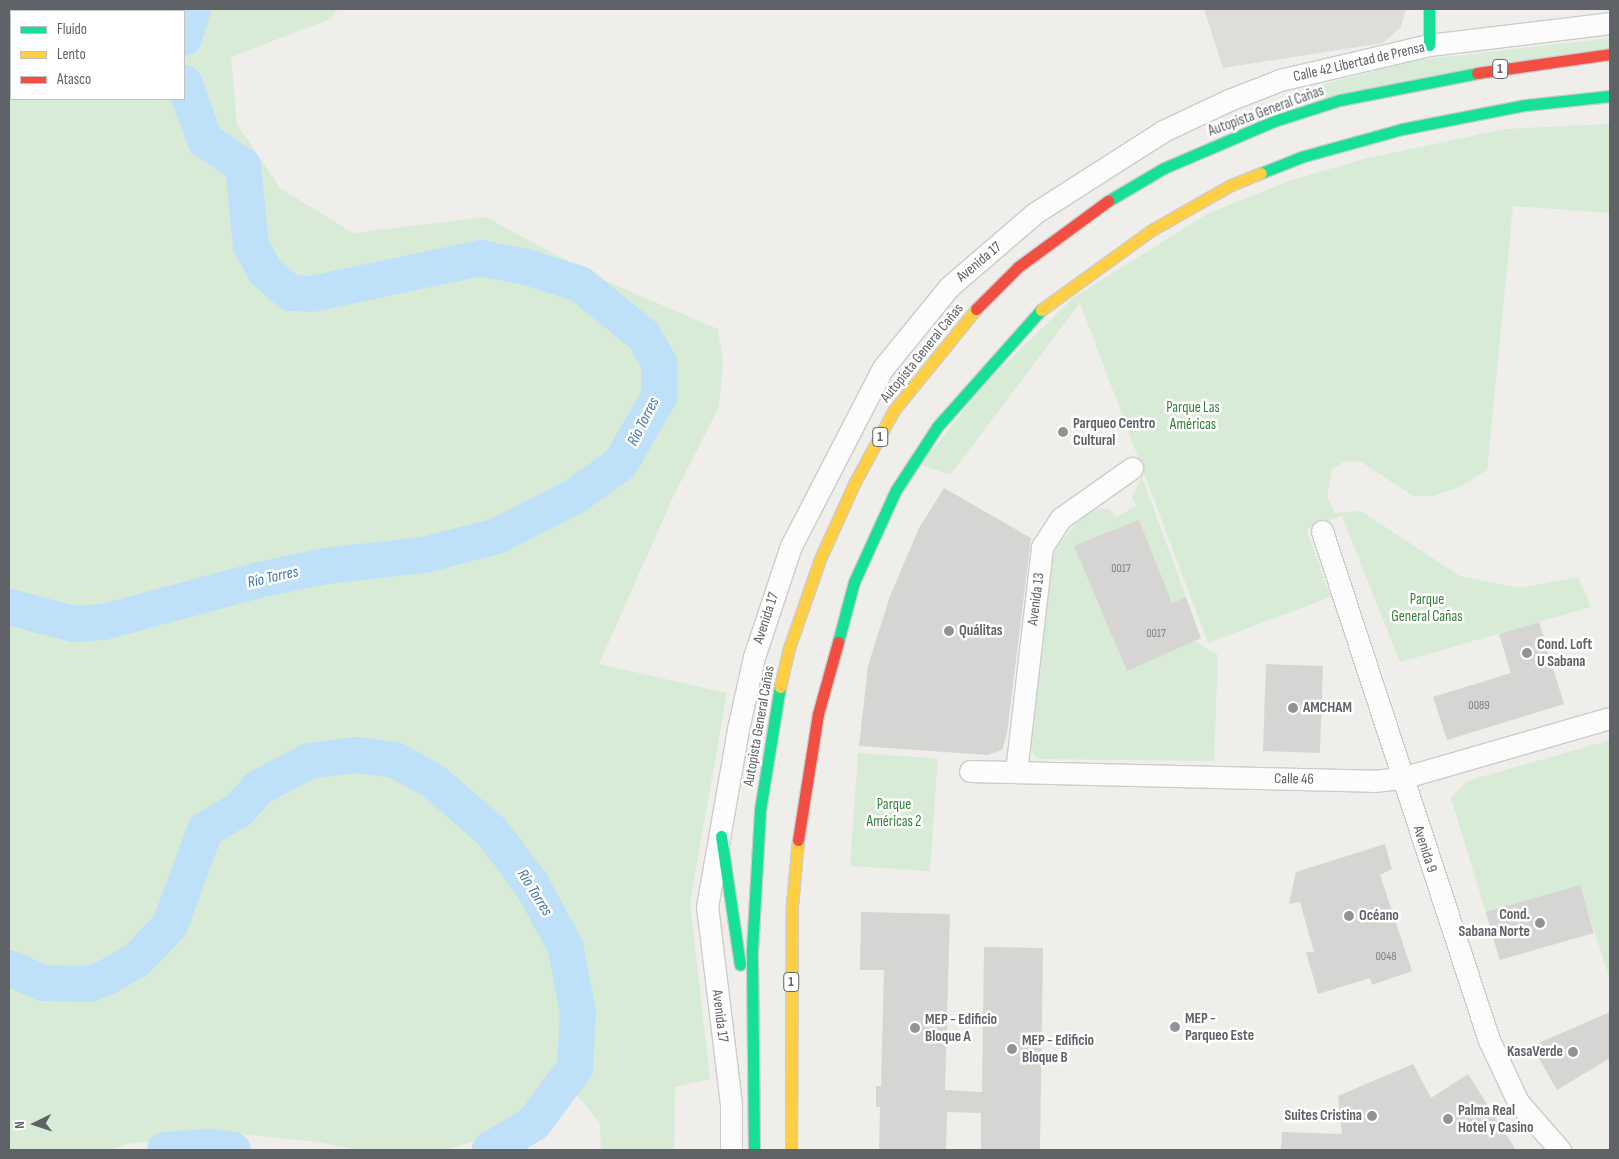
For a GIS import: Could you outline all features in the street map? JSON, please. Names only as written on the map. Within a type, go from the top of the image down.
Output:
[{"type":"main road","points":[[1428,45],[1429,9]]},
{"type":"main road","name":"Autopista General Cañas","points":[[754,1150],[752,950],[760,810],[788,651],[820,559],[855,482],[894,410],[964,321],[1018,267],[1082,217],[1164,168],[1214,145],[1340,100],[1501,68],[1610,54]]},
{"type":"main road","name":"1","points":[[791,1150],[792,905],[800,814],[818,714],[854,582],[896,490],[937,427],[1000,352],[1050,301],[1150,231],[1231,185],[1301,157],[1376,135],[1526,105],[1610,96]]},
{"type":"main road","points":[[721,836],[753,1058]]},
{"type":"street","name":"Calle 42 Libertad de Prensa","points":[[1072,186],[1163,131],[1229,100],[1280,80],[1428,45],[1610,23]]},
{"type":"street","name":"Avenida 17","points":[[731,1150],[731,1104],[707,907],[754,657],[791,546],[834,458],[883,368],[949,287],[1072,186]]},
{"type":"street","name":"Avenida 13","points":[[1016,772],[1042,547],[1061,518],[1073,507],[1132,468]]},
{"type":"street","name":"Avenida 9","points":[[1322,531],[1489,1040],[1518,1102],[1560,1150]]},
{"type":"street","name":"Calle 46","points":[[970,771],[1373,781],[1402,778],[1610,718]]},
{"type":"shaded area","points":[[1204,9],[1406,9],[1401,27],[1383,43],[1223,68]]},
{"type":"green space","points":[[9,9],[338,9],[330,19],[231,57],[237,124],[280,188],[353,233],[486,217],[599,278],[718,329],[723,362],[719,407],[674,495],[599,664],[727,693],[690,902],[710,1079],[675,1087],[674,1150],[601,1150],[600,1123],[554,1067],[523,1112],[471,1142],[447,1150],[359,1150],[318,1142],[217,1132],[127,1144],[112,1150],[9,1150]]},
{"type":"green space","points":[[1610,38],[1610,48],[1291,104],[1289,93],[1419,60]]},
{"type":"green space","points":[[1610,124],[1610,213],[1513,206],[1487,470],[1462,486],[1433,496],[1413,496],[1361,462],[1345,461],[1332,470],[1327,496],[1335,513],[1361,511],[1460,576],[1520,588],[1578,577],[1591,607],[1400,662],[1342,516],[1306,529],[1331,597],[1208,643],[1080,303],[950,475],[921,465],[983,386],[1073,298],[1207,214],[1289,181],[1363,159],[1505,129]]},
{"type":"green space","points":[[1142,477],[1186,597],[1110,627],[1195,641],[1218,655],[1214,761],[1037,759],[1029,747],[1047,584],[1056,548],[1080,519],[1097,509],[1108,508],[1117,517],[1136,506],[1132,497]]},
{"type":"green space","points":[[1610,740],[1610,979],[1579,885],[1486,913],[1451,798],[1467,781]]},
{"type":"green space","name":"Parque Américas 2","points":[[858,753],[938,759],[930,871],[850,866]]},
{"type":"building","name":"Quálitas","points":[[944,488],[1031,538],[1007,733],[1002,750],[988,755],[859,746],[868,666],[890,596],[919,528]]},
{"type":"building","points":[[1139,520],[1172,603],[1186,597],[1201,638],[1127,671],[1074,546]]},
{"type":"building","points":[[1539,622],[1564,704],[1447,740],[1433,697],[1511,673],[1499,634]]},
{"type":"building","name":"AMCHAM","points":[[1266,664],[1323,666],[1320,753],[1263,751]]},
{"type":"building","name":"Océano","points":[[1385,844],[1392,869],[1380,875],[1412,971],[1372,985],[1370,978],[1318,994],[1306,952],[1314,952],[1300,902],[1289,904],[1296,872]]},
{"type":"building","name":"Cond. Sabana Norte","points":[[1580,885],[1594,933],[1500,960],[1486,912]]},
{"type":"building","points":[[861,912],[950,914],[945,1090],[982,1092],[984,947],[1043,948],[1040,1150],[981,1150],[981,1113],[947,1112],[946,1150],[879,1150],[880,1107],[876,1107],[876,1086],[881,1086],[884,970],[860,970]]},
{"type":"building","name":"KasaVerde","points":[[1610,1012],[1610,1058],[1557,1090],[1532,1046]]},
{"type":"building","points":[[1413,1064],[1431,1098],[1468,1074],[1516,1150],[1281,1150],[1282,1132],[1342,1134],[1338,1096]]},
{"type":"waterway","name":"Río Torres","points":[[185,35],[193,9]]},
{"type":"waterway","name":"Río Torres","points":[[9,607],[74,624],[104,622],[259,580],[326,566],[424,555],[497,536],[574,497],[620,464],[659,397],[659,363],[644,336],[580,284],[526,267],[481,258],[312,294],[290,293],[265,271],[251,246],[243,166],[205,140],[185,86]]},
{"type":"waterway","name":"Río Torres","points":[[9,968],[43,983],[89,984],[107,977],[137,960],[170,925],[205,830],[240,809],[258,788],[309,761],[355,755],[395,760],[433,781],[492,832],[532,885],[565,946],[578,1012],[575,1068],[534,1123],[490,1150]]},
{"type":"waterway","name":"Río Torres","points":[[165,1150],[210,1147],[233,1150]]},
{"type":"traffic: fast","points":[[1429,9],[1429,45]]},
{"type":"traffic: fast","points":[[1108,201],[1164,168],[1274,121],[1340,100],[1477,73]]},
{"type":"traffic: fast","points":[[1261,173],[1301,157],[1402,129],[1526,105],[1610,96]]},
{"type":"traffic: fast","points":[[838,642],[854,582],[896,490],[937,427],[1041,310]]},
{"type":"traffic: fast","points":[[754,1150],[752,950],[760,810],[780,687]]},
{"type":"traffic: fast","points":[[721,836],[740,965]]},
{"type":"traffic: slow","points":[[1041,310],[1150,231],[1231,185],[1261,173]]},
{"type":"traffic: slow","points":[[780,687],[788,651],[820,559],[855,482],[894,410],[976,309]]},
{"type":"traffic: slow","points":[[791,1150],[792,905],[798,840]]},
{"type":"traffic: jam","points":[[1477,73],[1610,54]]},
{"type":"traffic: jam","points":[[976,309],[1018,267],[1108,201]]},
{"type":"traffic: jam","points":[[798,840],[818,714],[838,642]]},
{"type":"place","name":"Parqueo Centro Cultural","points":[[1063,432]]},
{"type":"place","name":"Quálitas","points":[[949,631]]},
{"type":"place","name":"Cond. Loft U Sabana","points":[[1527,653]]},
{"type":"place","name":"AMCHAM","points":[[1293,708]]},
{"type":"place","name":"Océano","points":[[1349,916]]},
{"type":"place","name":"Cond. Sabana Norte","points":[[1540,923]]},
{"type":"place","name":"MEP - Parqueo Este","points":[[1175,1027]]},
{"type":"place","name":"MEP - Edificio Bloque A","points":[[915,1028]]},
{"type":"place","name":"MEP - Edificio Bloque B","points":[[1012,1049]]},
{"type":"place","name":"KasaVerde","points":[[1573,1052]]},
{"type":"place","name":"Suites Cristina","points":[[1372,1116]]},
{"type":"place","name":"Palma Real Hotel y Casino","points":[[1448,1119]]},
{"type":"park label","name":"Parque Las Américas","points":[[1193,416]]},
{"type":"park label","name":"Parque General Cañas","points":[[1427,608]]}]
